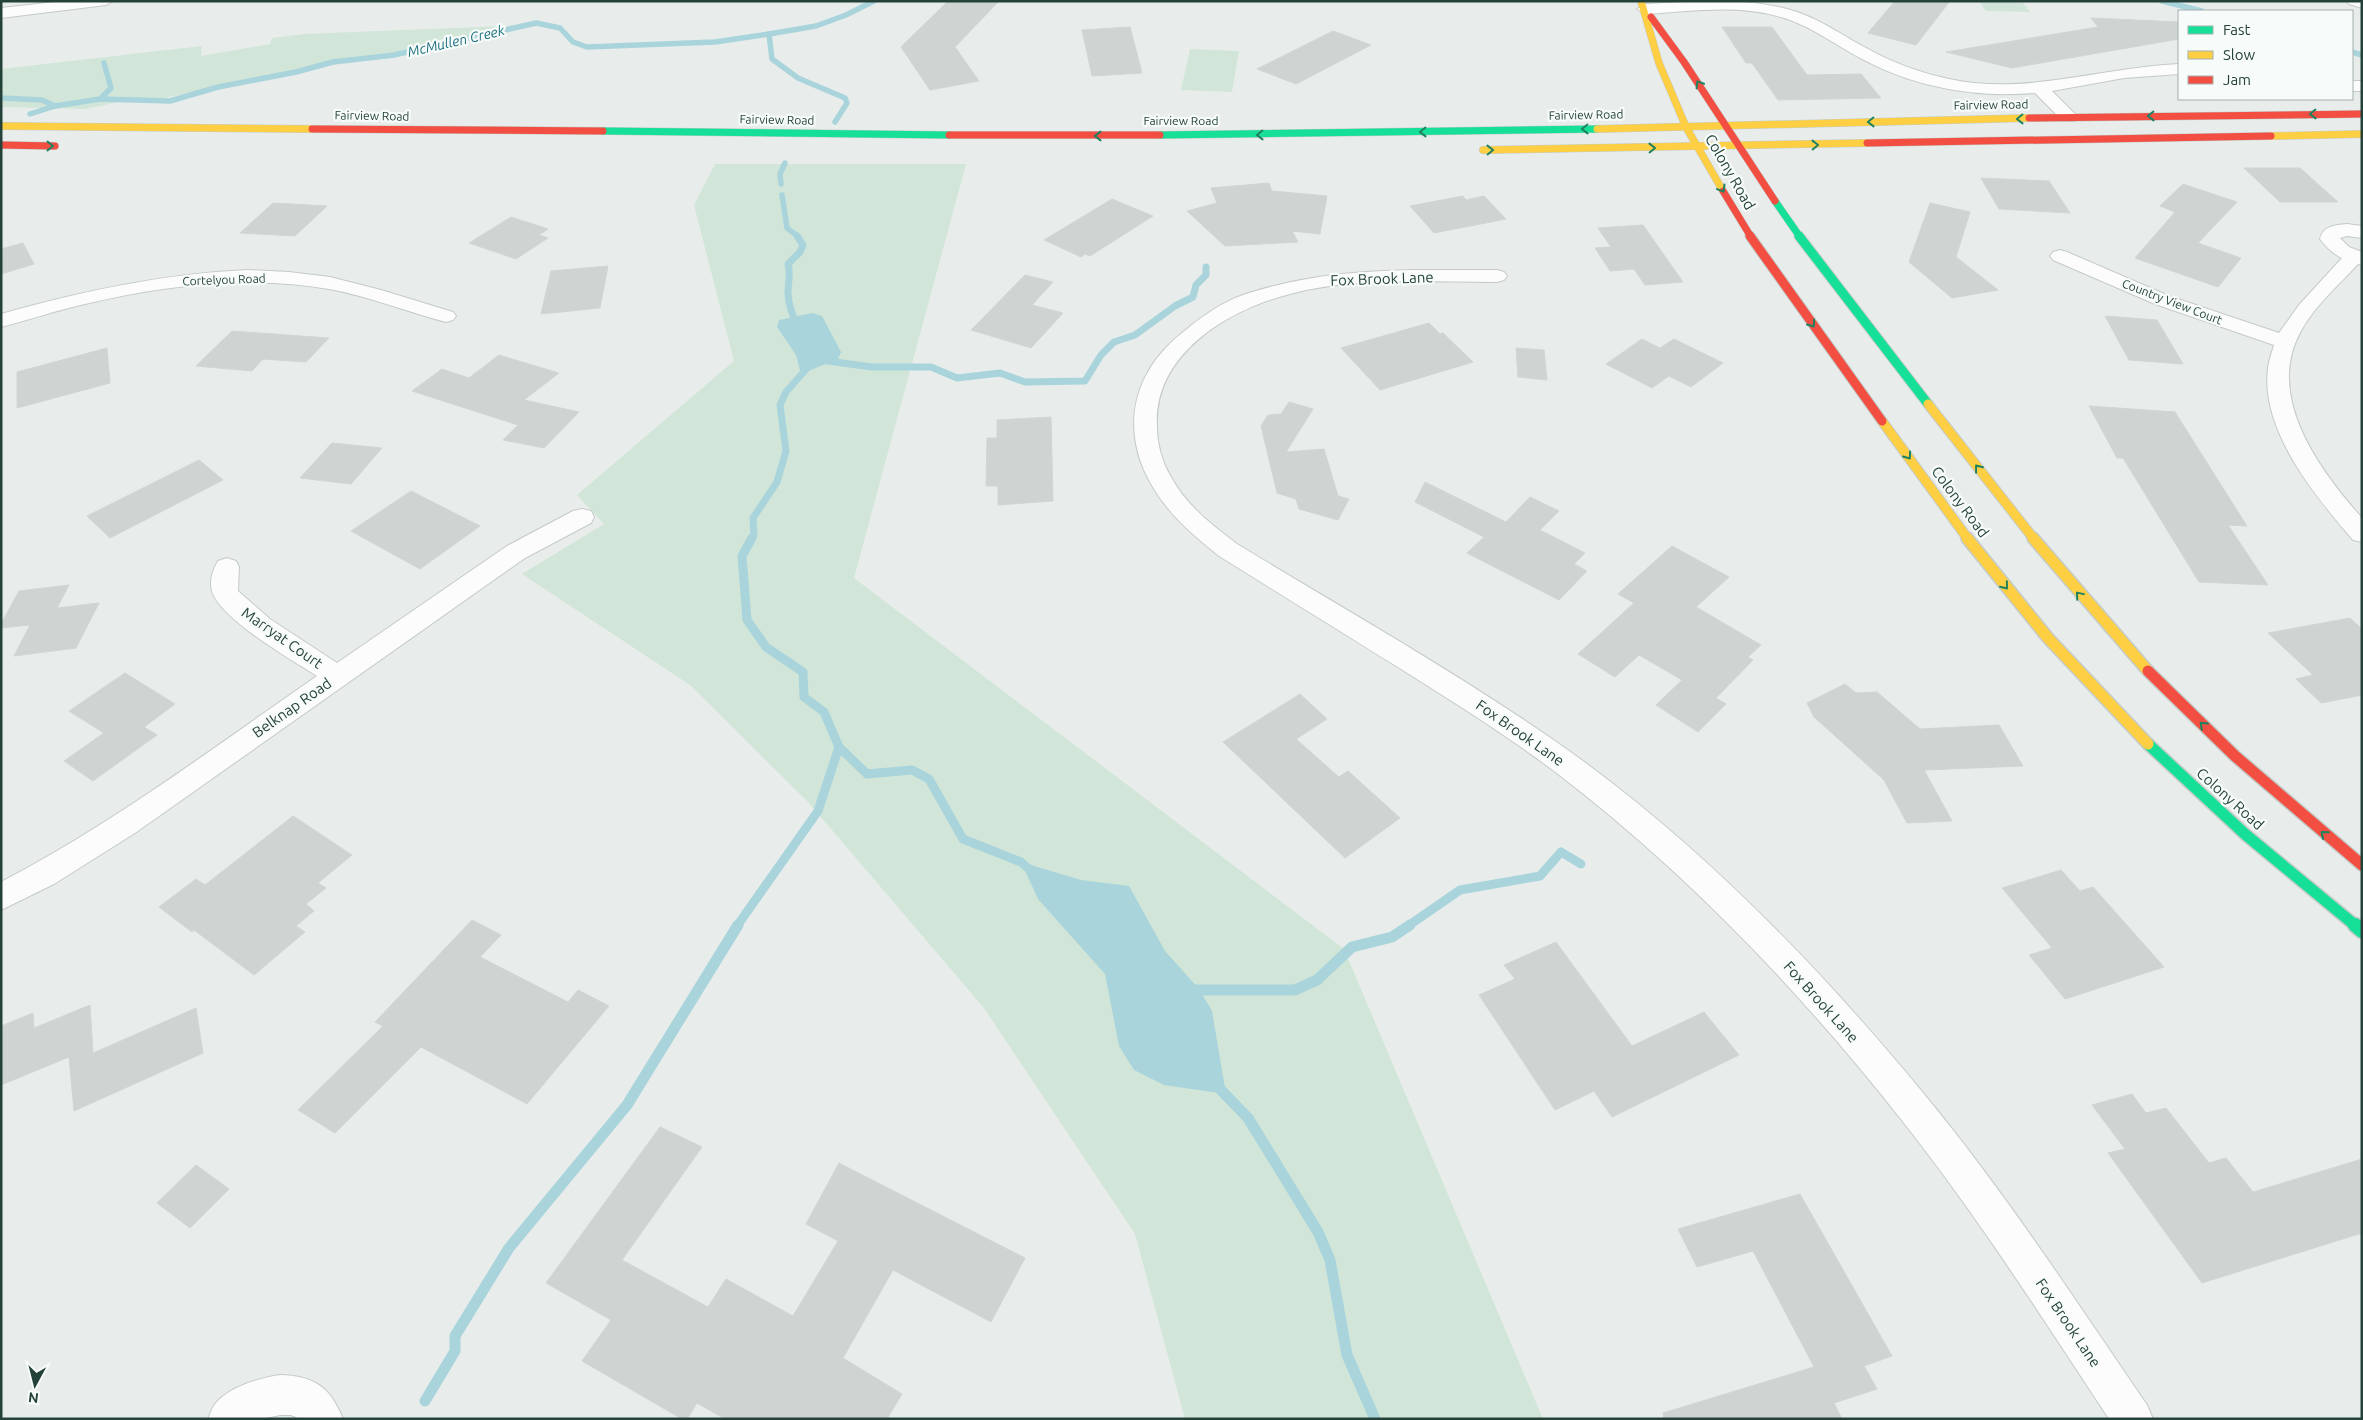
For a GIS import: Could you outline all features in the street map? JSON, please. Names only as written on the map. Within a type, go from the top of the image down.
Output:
[{"type":"main road","name":"Colony Road","points":[[1643,5],[1680,54],[1724,126],[1806,246],[2020,523],[2099,619],[2161,685],[2235,756],[2362,865]]},
{"type":"main road","name":"Colony Road","points":[[1643,5],[1659,63],[1686,127],[1756,246],[1957,524],[2033,621],[2092,687],[2162,758],[2246,834],[2362,931]]},
{"type":"main road","name":"Fairview Road","points":[[1,126],[1094,136],[1686,127],[2069,117],[2362,114]]},
{"type":"main road","points":[[1472,150],[1738,147],[2136,136],[2362,134]]},
{"type":"main road","points":[[1,145],[68,146]]},
{"type":"street","points":[[1,13],[106,1]]},
{"type":"street","points":[[2354,1],[2362,4]]},
{"type":"street","points":[[1643,5],[1733,6],[1786,13],[1815,25],[1884,64],[1925,78],[1960,87],[2015,90],[2040,88],[2149,69],[2178,69]]},
{"type":"street","points":[[2040,88],[2069,117]]},
{"type":"street","points":[[2362,232],[2348,230],[2337,231],[2331,234],[2330,239],[2334,245],[2358,258],[2295,323],[2285,342],[2280,360],[2279,374],[2280,393],[2288,425],[2305,461],[2353,515],[2362,534]]},
{"type":"street","name":"Country View Court","points":[[2060,256],[2162,300],[2285,342]]},
{"type":"street","name":"Fox Brook Lane","points":[[1497,276],[1374,277],[1328,280],[1291,287],[1256,297],[1225,311],[1198,328],[1170,355],[1154,379],[1146,404],[1144,431],[1146,446],[1165,489],[1182,512],[1228,550],[1475,702],[1563,762],[1654,836],[1738,913],[1828,1006],[1913,1107],[2002,1226],[2133,1419]]},
{"type":"street","name":"Cortelyou Road","points":[[1,321],[108,292],[159,284],[240,277],[286,278],[329,283],[375,294],[446,316]]},
{"type":"street","name":"Belknap Road","points":[[1,897],[43,875],[125,824],[516,552],[582,517]]},
{"type":"street","name":"Marryat Court","points":[[227,567],[224,585],[226,593],[240,611],[338,677]]},
{"type":"street","points":[[228,1419],[254,1402],[276,1395],[297,1395],[305,1399],[313,1404],[323,1419]]},
{"type":"green space","points":[[1979,1],[2022,1],[2030,12],[1986,11]]},
{"type":"green space","points":[[552,24],[491,32],[399,53],[340,62],[164,98],[124,101],[85,109],[1,107],[1,69],[202,46],[201,56],[270,44],[272,38],[304,34]]},
{"type":"green space","points":[[1190,49],[1239,51],[1232,92],[1181,90]]},
{"type":"green space","points":[[715,164],[966,164],[854,578],[1344,949],[1543,1419],[1185,1419],[1135,1234],[984,1008],[808,802],[690,685],[522,574],[604,524],[577,495],[734,361],[694,205]]},
{"type":"water","points":[[812,313],[822,316],[841,352],[838,359],[801,374],[796,355],[777,327],[779,320]]},
{"type":"water","points":[[1021,862],[1081,880],[1129,886],[1165,951],[1199,989],[1212,1011],[1226,1094],[1164,1085],[1134,1070],[1119,1046],[1105,974],[1038,899]]},
{"type":"building","points":[[948,1],[999,1],[955,47],[979,81],[930,90],[901,47]]},
{"type":"building","points":[[1895,1],[1950,1],[1916,45],[1868,33]]},
{"type":"building","points":[[2091,18],[2178,22],[2178,39],[2012,68],[1946,52],[2098,27]]},
{"type":"building","points":[[1130,27],[1142,73],[1092,76],[1082,30]]},
{"type":"building","points":[[1722,27],[1772,27],[1807,75],[1861,74],[1881,98],[1778,100],[1752,63],[1746,63]]},
{"type":"building","points":[[1333,31],[1371,45],[1296,84],[1257,69]]},
{"type":"building","points":[[2244,168],[2300,168],[2338,202],[2280,202]]},
{"type":"building","points":[[1981,178],[2049,181],[2070,213],[1999,209]]},
{"type":"building","points":[[1269,183],[1272,191],[1327,196],[1320,234],[1292,231],[1298,242],[1225,246],[1187,211],[1217,203],[1211,188]]},
{"type":"building","points":[[2183,184],[2237,202],[2198,243],[2241,258],[2218,287],[2135,258],[2175,212],[2160,206]]},
{"type":"building","points":[[1463,196],[1466,200],[1484,196],[1506,219],[1434,233],[1410,206]]},
{"type":"building","points":[[1112,199],[1153,216],[1090,256],[1085,254],[1081,257],[1044,240]]},
{"type":"building","points":[[273,203],[327,206],[295,236],[240,233]]},
{"type":"building","points":[[1930,203],[1970,212],[1956,257],[1998,290],[1952,298],[1909,262]]},
{"type":"building","points":[[511,217],[548,229],[539,235],[548,238],[516,259],[469,243]]},
{"type":"building","points":[[1643,225],[1683,282],[1645,285],[1634,269],[1610,271],[1595,248],[1611,247],[1598,228]]},
{"type":"building","points":[[23,243],[34,264],[1,274],[1,249]]},
{"type":"building","points":[[608,266],[600,308],[541,314],[551,271]]},
{"type":"building","points":[[1025,275],[1053,282],[1032,305],[1063,313],[1031,348],[971,330]]},
{"type":"building","points":[[2105,316],[2157,320],[2183,364],[2129,360]]},
{"type":"building","points":[[1429,323],[1440,334],[1443,333],[1473,362],[1380,390],[1341,348]]},
{"type":"building","points":[[232,331],[329,338],[306,362],[263,359],[252,371],[196,366]]},
{"type":"building","points":[[1642,339],[1660,348],[1674,339],[1723,363],[1691,387],[1669,376],[1652,388],[1606,364]]},
{"type":"building","points":[[107,348],[110,383],[17,408],[17,372]]},
{"type":"building","points":[[1516,348],[1544,350],[1547,380],[1518,377]]},
{"type":"building","points":[[499,355],[559,373],[524,400],[579,412],[544,448],[503,440],[518,425],[412,391],[442,369],[469,378]]},
{"type":"building","points":[[1289,402],[1313,409],[1286,452],[1324,449],[1338,496],[1349,499],[1338,520],[1299,509],[1296,499],[1277,493],[1261,426],[1268,415],[1281,414]]},
{"type":"building","points":[[2089,406],[2175,412],[2247,526],[2228,525],[2268,585],[2199,582],[2123,458],[2117,458]]},
{"type":"building","points":[[1051,417],[1053,501],[998,505],[998,486],[986,486],[987,438],[997,438],[997,420]]},
{"type":"building","points":[[332,443],[382,448],[351,484],[300,478]]},
{"type":"building","points":[[199,460],[223,480],[110,538],[87,516]]},
{"type":"building","points":[[1425,482],[1506,522],[1530,497],[1559,511],[1540,530],[1585,553],[1574,564],[1587,571],[1559,600],[1467,553],[1484,537],[1415,502]]},
{"type":"building","points":[[411,491],[480,526],[420,569],[351,531]]},
{"type":"building","points":[[1672,546],[1729,577],[1696,607],[1761,645],[1748,657],[1753,660],[1716,698],[1726,704],[1698,732],[1656,705],[1682,680],[1639,655],[1615,677],[1578,654],[1634,603],[1618,594]]},
{"type":"building","points":[[69,585],[57,608],[99,603],[76,648],[14,656],[30,625],[1,628],[1,624],[19,591]]},
{"type":"building","points":[[2350,618],[2362,629],[2362,695],[2321,703],[2296,679],[2313,675],[2268,633]]},
{"type":"building","points":[[125,673],[175,704],[144,727],[157,735],[93,781],[64,761],[104,733],[69,711]]},
{"type":"building","points":[[1845,684],[1856,693],[1877,692],[1920,729],[1999,725],[2023,766],[1924,770],[1952,821],[1907,823],[1884,780],[1814,717],[1807,703]]},
{"type":"building","points":[[1300,694],[1327,719],[1296,739],[1339,777],[1348,771],[1400,818],[1345,858],[1223,742]]},
{"type":"building","points":[[293,816],[352,855],[318,883],[326,888],[306,904],[314,911],[296,926],[305,932],[254,975],[194,930],[192,932],[159,907],[196,879],[205,885]]},
{"type":"building","points":[[2061,870],[2080,891],[2093,887],[2164,967],[2065,999],[2029,955],[2052,948],[2002,888]]},
{"type":"building","points":[[472,920],[501,935],[480,957],[568,1002],[578,990],[609,1006],[527,1104],[421,1047],[335,1133],[298,1110],[383,1026],[375,1022]]},
{"type":"building","points":[[1556,942],[1632,1046],[1704,1012],[1739,1055],[1612,1117],[1594,1091],[1555,1110],[1479,995],[1515,979],[1504,965]]},
{"type":"building","points":[[90,1005],[93,1053],[196,1008],[203,1053],[74,1111],[69,1057],[1,1085],[1,1026],[33,1013],[34,1028]]},
{"type":"building","points":[[2132,1094],[2146,1113],[2166,1108],[2209,1163],[2226,1158],[2253,1192],[2362,1159],[2362,1233],[2202,1283],[2108,1153],[2125,1149],[2092,1105]]},
{"type":"building","points":[[660,1127],[702,1147],[622,1260],[708,1307],[726,1279],[793,1316],[838,1241],[806,1224],[839,1163],[1025,1258],[991,1322],[893,1270],[843,1358],[902,1394],[887,1419],[725,1419],[697,1403],[687,1419],[682,1419],[582,1361],[611,1320],[546,1283]]},
{"type":"building","points":[[196,1165],[229,1189],[190,1228],[157,1203]]},
{"type":"building","points":[[1800,1194],[1892,1356],[1864,1366],[1877,1389],[1834,1403],[1842,1419],[1664,1419],[1663,1413],[1814,1367],[1753,1251],[1697,1267],[1678,1229]]},
{"type":"waterway","name":"McMullen Creek","points":[[769,34],[816,26],[846,15],[874,1]]},
{"type":"waterway","points":[[2162,1],[2198,10]]},
{"type":"waterway","name":"McMullen Creek","points":[[100,99],[170,101],[218,87],[296,72],[333,62],[394,55],[536,23],[560,28],[573,42],[587,47],[715,42],[769,34]]},
{"type":"waterway","points":[[769,34],[772,59],[798,78],[845,98],[847,103],[835,122]]},
{"type":"waterway","points":[[2353,52],[2362,55]]},
{"type":"waterway","points":[[100,99],[111,88],[104,63]]},
{"type":"waterway","points":[[1,98],[42,100],[55,106]]},
{"type":"waterway","name":"McMullen Creek","points":[[55,106],[100,99]]},
{"type":"waterway","name":"McMullen Creek","points":[[30,114],[55,106]]},
{"type":"waterway","points":[[781,184],[780,174],[785,163]]},
{"type":"waterway","points":[[782,195],[787,228],[799,237]]},
{"type":"waterway","points":[[797,236],[803,245],[800,252],[788,264],[788,292],[791,309],[798,326]]},
{"type":"waterway","points":[[820,360],[872,367],[931,367],[957,378],[1000,373],[1025,382],[1085,381],[1101,355],[1114,342],[1135,335],[1175,306],[1193,297],[1196,285],[1206,275],[1206,267]]},
{"type":"waterway","points":[[751,539],[754,535],[753,518],[777,482],[786,451],[780,405],[786,392],[808,367]]},
{"type":"waterway","points":[[752,538],[742,556],[747,620],[766,647],[803,672],[804,697],[824,712],[839,747]]},
{"type":"waterway","points":[[737,926],[818,811],[839,747]]},
{"type":"waterway","points":[[839,747],[867,774],[912,770],[929,779],[963,839],[1021,862],[1030,870]]},
{"type":"waterway","points":[[1408,926],[1460,890],[1540,876],[1561,852],[1581,864]]},
{"type":"waterway","points":[[425,1401],[455,1351],[455,1336],[509,1248],[627,1105],[738,925]]},
{"type":"waterway","points":[[1189,990],[1295,990],[1317,980],[1352,947],[1392,937],[1410,925]]},
{"type":"waterway","points":[[1218,1087],[1248,1118],[1318,1232],[1330,1260],[1347,1355],[1375,1419]]},
{"type":"traffic: fast","points":[[1160,135],[1597,129]]},
{"type":"traffic: fast","points":[[603,131],[949,135]]},
{"type":"traffic: fast","points":[[1775,201],[1806,246],[1928,404]]},
{"type":"traffic: fast","points":[[2148,744],[2246,835],[2362,931]]},
{"type":"traffic: slow","points":[[1641,1],[1659,63],[1686,127],[1723,191]]},
{"type":"traffic: slow","points":[[1597,129],[2029,118]]},
{"type":"traffic: slow","points":[[1,126],[312,129]]},
{"type":"traffic: slow","points":[[2271,136],[2362,134]]},
{"type":"traffic: slow","points":[[1483,150],[1867,143]]},
{"type":"traffic: slow","points":[[1928,404],[2062,574],[2148,671]]},
{"type":"traffic: slow","points":[[1882,421],[1956,523],[2014,598],[2076,669],[2148,744]]},
{"type":"traffic: jam","points":[[1651,17],[1684,62],[1775,201]]},
{"type":"traffic: jam","points":[[2029,118],[2362,114]]},
{"type":"traffic: jam","points":[[312,129],[603,131]]},
{"type":"traffic: jam","points":[[949,135],[1160,135]]},
{"type":"traffic: jam","points":[[1867,143],[2271,136]]},
{"type":"traffic: jam","points":[[1,145],[55,146]]},
{"type":"traffic: jam","points":[[1723,191],[1756,246],[1882,421]]},
{"type":"traffic: jam","points":[[2148,671],[2235,756],[2362,865]]}]
